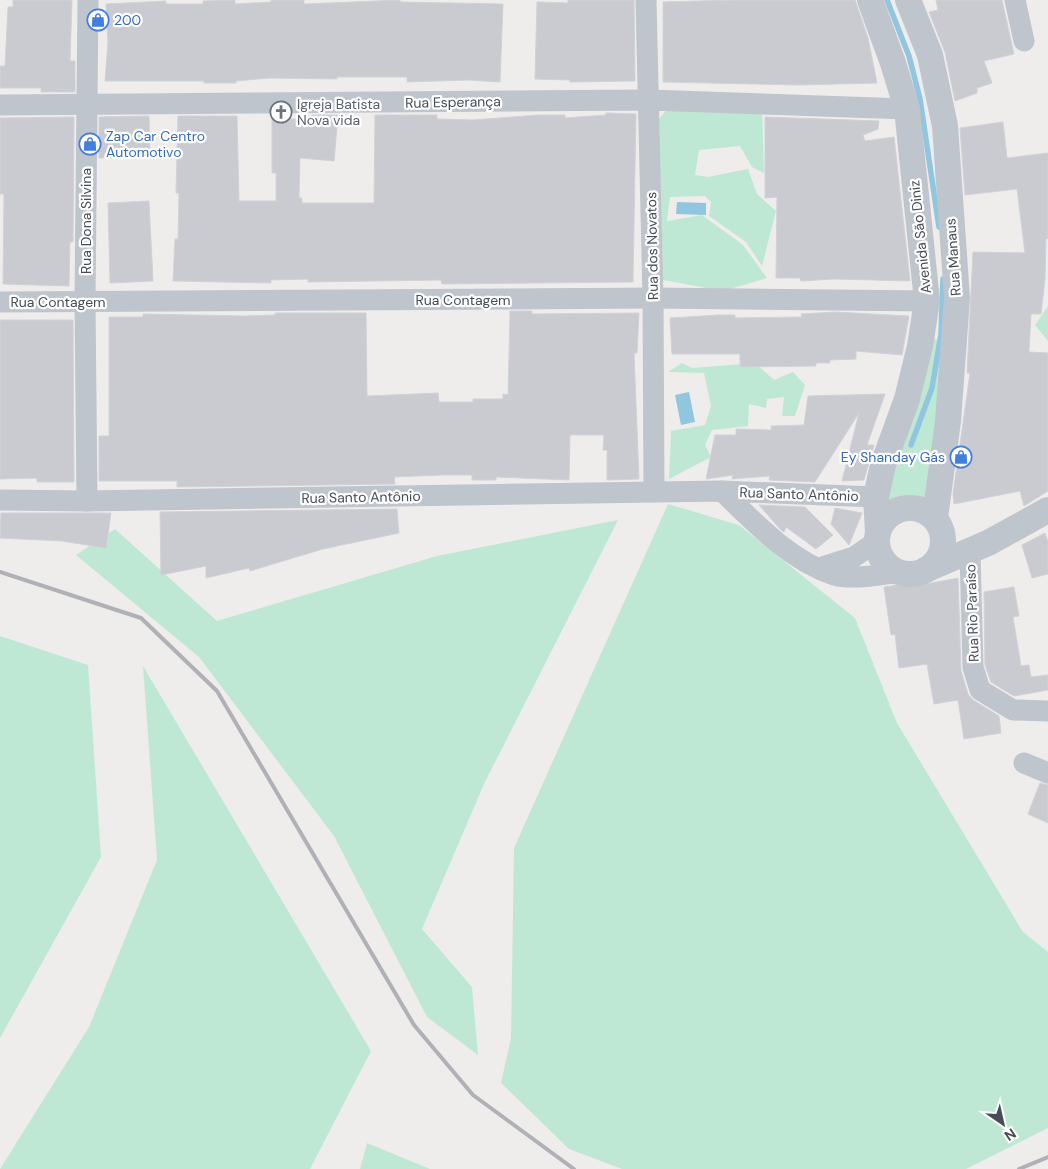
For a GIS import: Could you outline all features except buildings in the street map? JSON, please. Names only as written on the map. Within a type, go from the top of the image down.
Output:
[{"type":"street","name":"Rua Dona Silvina","points":[[87,501],[85,302],[88,0]]},
{"type":"street","name":"Rua dos Novatos","points":[[646,0],[653,298],[654,492]]},
{"type":"street","name":"Avenida São Diniz","points":[[870,0],[893,63],[907,109],[927,301],[920,346],[906,399],[883,465],[876,497],[877,537]]},
{"type":"street","name":"Rua Manaus","points":[[908,0],[930,55],[945,126],[957,298],[938,522]]},
{"type":"street","points":[[1015,0],[1024,41]]},
{"type":"street","name":"Rua Esperança","points":[[0,105],[648,100],[907,109]]},
{"type":"street","name":"Rua Contagem","points":[[0,302],[653,298],[927,301]]},
{"type":"street","name":"Rua Santo Antônio","points":[[722,491],[778,544],[819,568],[835,575],[874,576],[899,572]]},
{"type":"street","name":"Rua Santo Antônio","points":[[0,500],[87,501],[722,491],[876,497]]},
{"type":"street","points":[[819,568],[854,557],[877,537],[888,515],[907,507],[917,508],[979,547]]},
{"type":"street","points":[[877,537],[880,557],[892,569],[913,574],[979,547],[1048,510]]},
{"type":"street","points":[[927,569],[935,563],[943,546],[938,522]]},
{"type":"street","name":"Rua Rio Paraíso","points":[[979,547],[973,667],[980,690],[1013,710],[1048,711]]},
{"type":"street","points":[[1024,763],[1048,773]]},
{"type":"green space","points":[[669,107],[762,111],[764,173],[752,167],[740,146],[699,150],[695,175],[708,177],[748,169],[757,194],[776,211],[762,266],[746,242],[709,216],[711,202],[705,196],[670,197],[667,221],[702,215],[743,245],[767,278],[723,291],[663,280],[659,119]]},
{"type":"green space","points":[[1048,306],[1048,341],[1035,325]]},
{"type":"green space","points":[[931,337],[945,344],[930,504],[906,497],[886,501]]},
{"type":"green space","points":[[682,363],[692,368],[755,363],[774,380],[793,372],[805,385],[795,416],[782,416],[784,397],[767,399],[766,408],[749,404],[748,426],[712,430],[705,445],[711,457],[669,479],[671,431],[705,425],[711,406],[704,373],[668,372]]},
{"type":"green space","points":[[668,504],[739,525],[855,618],[897,723],[1023,932],[1048,952],[1048,1128],[966,1169],[622,1169],[569,1149],[501,1083],[511,1038],[514,848]]},
{"type":"green space","points":[[618,520],[484,784],[422,929],[472,987],[478,1055],[427,1017],[334,836],[199,657],[76,555],[115,529],[217,621],[437,556]]},
{"type":"green space","points":[[0,636],[88,665],[101,857],[0,1038]]},
{"type":"green space","points":[[143,666],[371,1051],[310,1169],[0,1169],[89,1027],[157,860]]},
{"type":"green space","points":[[367,1143],[430,1169],[360,1169]]},
{"type":"water","points":[[677,202],[706,203],[706,215],[676,214]]},
{"type":"water","points":[[689,392],[695,422],[681,425],[675,395]]},
{"type":"waterway","points":[[887,0],[909,56],[920,99],[939,227]]},
{"type":"waterway","points":[[911,445],[932,388],[941,334],[943,279]]},
{"type":"railway","points":[[0,572],[141,618],[217,691],[414,1025],[473,1095],[574,1169]]},
{"type":"railway","points":[[1019,1169],[1048,1157]]},
{"type":"place","name":"200","points":[[98,20]]},
{"type":"place","name":"Igreja Batista Nova vida","points":[[281,112]]},
{"type":"place","name":"Zap Car Centro Automotivo","points":[[90,144]]},
{"type":"place","name":"Ey Shanday Gás","points":[[961,457]]}]
